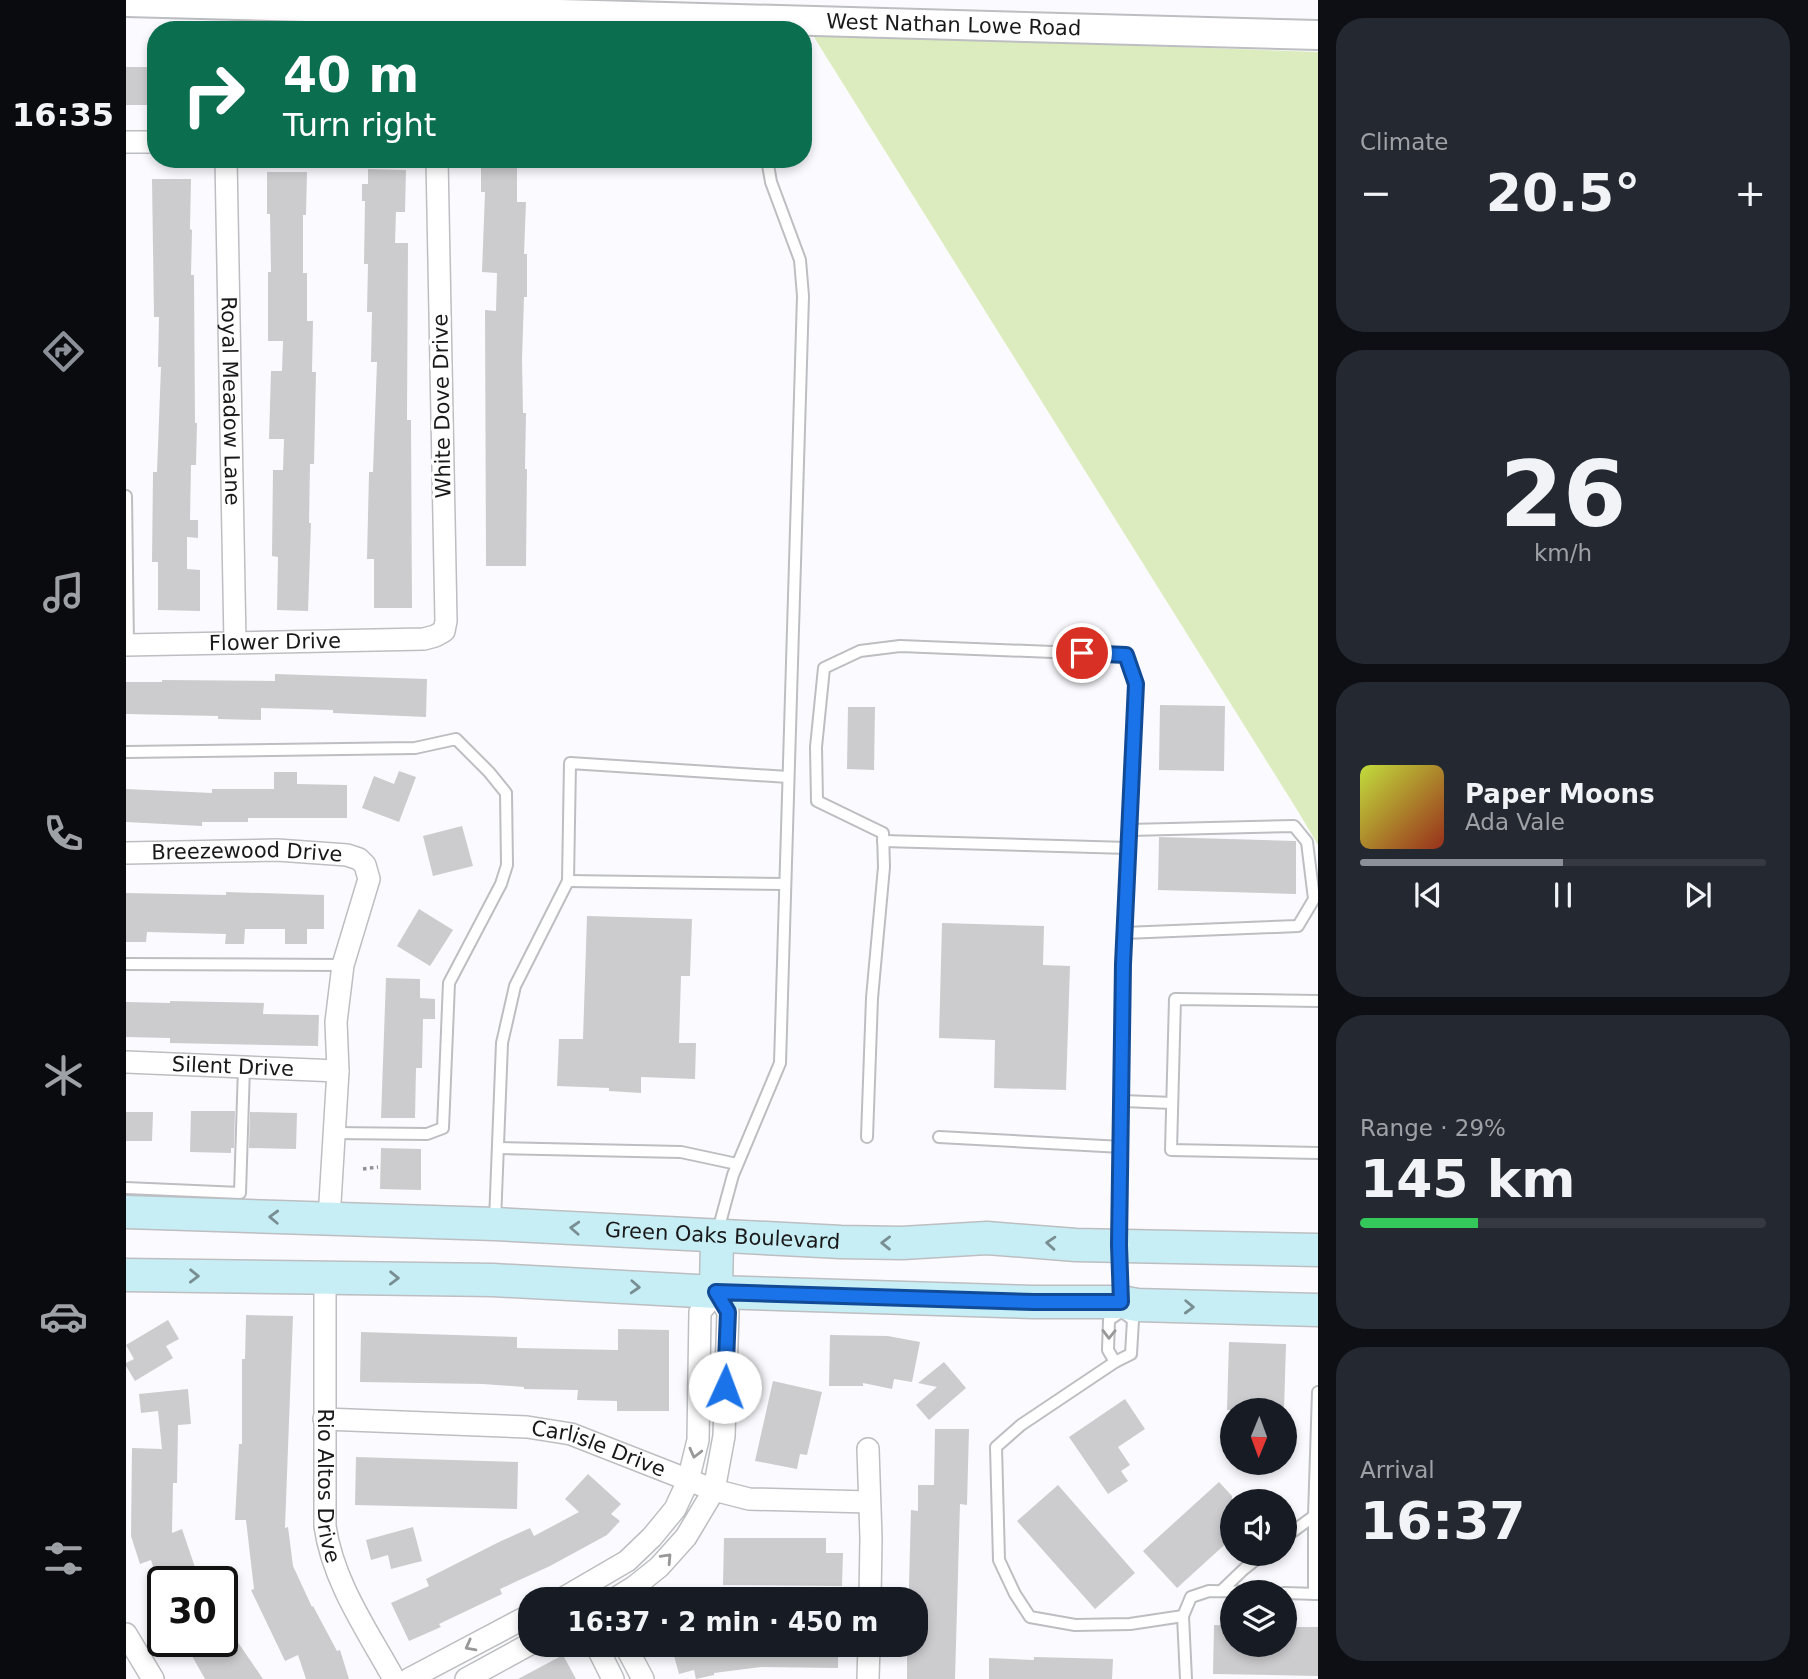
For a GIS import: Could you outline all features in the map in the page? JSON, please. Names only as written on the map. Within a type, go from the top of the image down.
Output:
[{"type":"main road","name":"Green Oaks Boulevard","points":[[126,1212],[495,1224],[717,1237],[902,1243],[987,1238],[1119,1245],[1318,1250]]},
{"type":"main road","points":[[716,1292],[717,1237]]},
{"type":"main road","points":[[126,1275],[493,1280],[716,1292],[1121,1307],[1137,1305],[1318,1310]]},
{"type":"street","name":"West Nathan Lowe Road","points":[[126,2],[677,21]]},
{"type":"street","name":"West Nathan Lowe Road","points":[[812,25],[1318,35]]},
{"type":"street","points":[[126,142],[147,142]]},
{"type":"street","name":"Royal Meadow Lane","points":[[226,168],[235,643]]},
{"type":"street","name":"White Dove Drive","points":[[424,639],[444,631],[446,621],[437,168]]},
{"type":"street","name":"Flower Drive","points":[[127,645],[424,639]]},
{"type":"street","name":"Breezewood Drive","points":[[126,853],[277,850],[347,855],[359,859],[365,865],[369,879],[343,965]]},
{"type":"street","points":[[329,1219],[338,1071],[336,1022],[343,965]]},
{"type":"street","name":"Silent Drive","points":[[126,1062],[338,1071]]},
{"type":"street","name":"Rio Altos Drive","points":[[325,1278],[325,1526],[328,1548],[336,1573],[394,1679]]},
{"type":"street","points":[[598,1587],[652,1537],[675,1509],[688,1481],[698,1440],[700,1312],[716,1292],[728,1312],[724,1436],[714,1490],[686,1537],[659,1567],[634,1587]]},
{"type":"street","name":"Carlisle Drive","points":[[324,1419],[527,1427],[571,1434],[688,1481],[749,1499],[869,1502]]},
{"type":"street","points":[[868,1449],[870,1587]]},
{"type":"street","points":[[409,1679],[518,1621]]},
{"type":"street","points":[[126,1634],[153,1679]]},
{"type":"street","points":[[466,1679],[491,1673],[518,1653]]},
{"type":"street","points":[[602,1657],[613,1679]]},
{"type":"street","points":[[631,1657],[643,1679]]},
{"type":"street","points":[[868,1679],[869,1657]]},
{"type":"lane","points":[[717,1237],[737,1164],[780,1063],[803,296],[800,260],[771,182],[769,168]]},
{"type":"lane","points":[[126,496],[127,645]]},
{"type":"lane","points":[[867,1137],[872,998],[884,867],[883,833],[817,801],[816,747],[824,668],[860,651],[900,646],[1126,655],[1136,684],[1125,933],[1119,1245],[1121,1307],[1133,1320],[1131,1354],[1021,1425],[996,1447],[999,1560],[1015,1594],[1030,1617],[1075,1625],[1130,1624],[1183,1616]]},
{"type":"lane","points":[[126,752],[415,748],[456,739],[506,793],[507,865],[501,884],[449,984],[443,1128],[427,1135],[334,1133]]},
{"type":"lane","points":[[495,1224],[502,1043],[515,986],[568,881],[570,763],[788,777]]},
{"type":"lane","points":[[1125,933],[1298,926],[1314,899],[1307,842],[1294,827],[1129,830]]},
{"type":"lane","points":[[883,841],[1128,848]]},
{"type":"lane","points":[[568,881],[785,884]]},
{"type":"lane","points":[[126,964],[343,965]]},
{"type":"lane","points":[[1318,1001],[1175,999],[1171,1150],[1318,1153]]},
{"type":"lane","points":[[126,1188],[240,1193],[244,1067]]},
{"type":"lane","points":[[1123,1101],[1172,1103]]},
{"type":"lane","points":[[939,1137],[1122,1147]]},
{"type":"lane","points":[[498,1148],[681,1152],[737,1164]]},
{"type":"lane","points":[[1115,1362],[1108,1350],[1109,1321],[1121,1307]]},
{"type":"lane","points":[[1297,1593],[1316,1594],[1314,1516],[1318,1392]]},
{"type":"lane","points":[[1297,1528],[1314,1516]]},
{"type":"lane","points":[[1232,1580],[1248,1566]]},
{"type":"lane","points":[[1186,1679],[1183,1616],[1191,1597],[1209,1591],[1220,1591]]},
{"type":"path","points":[[363,1169],[378,1167]]},
{"type":"green space","points":[[812,34],[1318,52],[1318,845],[1299,813]]},
{"type":"building","points":[[126,67],[147,67],[147,105],[126,105]]},
{"type":"building","points":[[481,168],[517,168],[517,202],[526,202],[524,254],[527,254],[527,297],[524,297],[522,360],[523,413],[526,413],[526,566],[486,566],[485,310],[496,311],[497,273],[482,272],[485,192],[481,192]]},
{"type":"building","points":[[368,169],[406,170],[405,212],[396,212],[395,243],[408,243],[407,420],[411,420],[412,608],[374,608],[374,559],[367,559],[369,472],[373,472],[377,362],[371,362],[372,312],[367,312],[368,264],[364,264],[365,201],[362,201],[362,184],[368,184]]},
{"type":"building","points":[[267,172],[307,172],[306,215],[303,215],[303,273],[307,273],[307,321],[313,321],[312,372],[316,372],[314,464],[310,464],[308,611],[277,610],[278,557],[272,556],[273,470],[283,470],[284,439],[269,439],[271,371],[282,371],[283,341],[268,341],[268,272],[271,272]]},
{"type":"building","points":[[152,179],[191,179],[191,275],[194,275],[197,423],[196,465],[191,465],[190,520],[198,520],[198,538],[187,537],[187,569],[200,570],[200,611],[158,610],[158,562],[152,562],[153,472],[157,472],[161,367],[158,367],[159,317],[154,317]]},
{"type":"building","points":[[275,674],[427,679],[426,717],[261,708],[261,720],[126,714],[126,682],[275,681]]},
{"type":"building","points":[[1160,705],[1225,706],[1224,771],[1159,770]]},
{"type":"building","points":[[848,707],[875,707],[874,770],[847,769]]},
{"type":"building","points":[[399,771],[416,777],[399,822],[362,808],[374,776],[394,784]]},
{"type":"building","points":[[274,772],[297,772],[297,784],[347,785],[347,818],[248,818],[248,822],[202,822],[202,826],[126,822],[126,789],[212,793],[212,789],[274,789]]},
{"type":"building","points":[[462,826],[473,866],[433,876],[423,836]]},
{"type":"building","points":[[1159,837],[1296,841],[1296,894],[1158,890]]},
{"type":"building","points":[[226,892],[324,895],[324,929],[307,929],[307,944],[285,944],[285,929],[245,929],[244,944],[225,944],[226,934],[147,932],[146,942],[126,942],[126,893],[226,895]]},
{"type":"building","points":[[419,909],[453,930],[430,966],[397,946]]},
{"type":"building","points":[[587,916],[692,919],[690,976],[681,976],[679,1043],[696,1043],[695,1079],[641,1077],[641,1093],[609,1091],[609,1088],[557,1086],[559,1039],[583,1039]]},
{"type":"building","points":[[942,923],[1044,926],[1043,965],[1070,966],[1066,1090],[994,1088],[995,1040],[939,1038]]},
{"type":"building","points":[[386,978],[420,979],[420,998],[435,999],[435,1019],[423,1019],[422,1068],[416,1068],[415,1118],[381,1118]]},
{"type":"building","points":[[126,1002],[264,1003],[263,1014],[319,1015],[318,1046],[170,1043],[170,1038],[126,1037]]},
{"type":"building","points":[[191,1111],[235,1111],[234,1148],[231,1148],[231,1153],[190,1152]]},
{"type":"building","points":[[126,1112],[153,1112],[152,1141],[126,1141]]},
{"type":"building","points":[[250,1112],[297,1113],[296,1149],[249,1148]]},
{"type":"building","points":[[381,1148],[421,1149],[421,1190],[380,1189]]},
{"type":"building","points":[[246,1315],[293,1316],[285,1528],[288,1527],[293,1566],[312,1607],[337,1651],[340,1650],[349,1679],[306,1679],[298,1655],[285,1661],[251,1590],[254,1589],[246,1520],[235,1520],[239,1444],[242,1444],[242,1359],[245,1359]]},
{"type":"building","points":[[168,1320],[179,1339],[166,1346],[173,1358],[135,1381],[126,1366],[126,1363],[134,1359],[126,1345]]},
{"type":"building","points":[[618,1329],[669,1330],[669,1411],[617,1411],[617,1401],[577,1400],[578,1390],[524,1389],[483,1384],[360,1382],[361,1332],[517,1337],[517,1348],[618,1350]]},
{"type":"building","points":[[830,1335],[888,1336],[920,1342],[912,1382],[894,1379],[892,1389],[863,1383],[863,1386],[829,1386]]},
{"type":"building","points":[[1229,1342],[1286,1344],[1284,1398],[1227,1398]]},
{"type":"building","points":[[944,1362],[966,1388],[929,1420],[916,1405],[937,1387],[918,1383]]},
{"type":"building","points":[[773,1381],[822,1392],[807,1455],[800,1454],[797,1469],[755,1461]]},
{"type":"building","points":[[188,1389],[191,1424],[178,1425],[177,1483],[173,1483],[172,1533],[182,1529],[195,1566],[153,1566],[151,1560],[140,1564],[131,1536],[132,1448],[162,1449],[158,1411],[141,1413],[139,1394]]},
{"type":"building","points":[[1125,1399],[1145,1429],[1118,1447],[1130,1465],[1121,1471],[1128,1481],[1108,1494],[1069,1437]]},
{"type":"building","points":[[935,1429],[969,1429],[967,1505],[960,1504],[955,1679],[907,1679],[907,1657],[928,1657],[928,1587],[909,1587],[911,1510],[918,1511],[918,1485],[934,1485]]},
{"type":"building","points":[[356,1457],[518,1462],[517,1509],[355,1505]]},
{"type":"building","points":[[588,1474],[621,1504],[611,1514],[620,1521],[607,1535],[500,1589],[502,1594],[409,1641],[391,1603],[429,1586],[426,1579],[499,1542],[530,1528],[534,1536],[579,1512],[565,1499]]},
{"type":"building","points":[[1219,1482],[1226,1489],[1220,1489],[1220,1549],[1177,1588],[1143,1551]]},
{"type":"building","points":[[1058,1485],[1135,1573],[1095,1609],[1017,1521]]},
{"type":"building","points":[[413,1527],[422,1561],[391,1569],[388,1555],[371,1560],[366,1540]]},
{"type":"building","points":[[724,1538],[826,1538],[826,1553],[843,1553],[842,1586],[723,1585]]},
{"type":"building","points":[[1214,1625],[1220,1625],[1220,1657],[1297,1657],[1297,1627],[1318,1627],[1318,1676],[1213,1674]]},
{"type":"building","points":[[238,1642],[263,1679],[205,1679],[193,1657],[238,1657]]},
{"type":"building","points":[[564,1657],[576,1679],[518,1679]]},
{"type":"building","points":[[674,1657],[838,1657],[838,1668],[761,1667],[714,1673],[696,1679],[694,1670],[679,1674]]},
{"type":"building","points":[[1034,1657],[1113,1659],[1112,1679],[989,1679],[989,1658],[1034,1660]]},
{"type":"route","points":[[725,1387],[728,1312],[716,1292],[1034,1302],[1121,1302],[1119,1245],[1123,964],[1136,684],[1126,655],[1082,653]]}]
